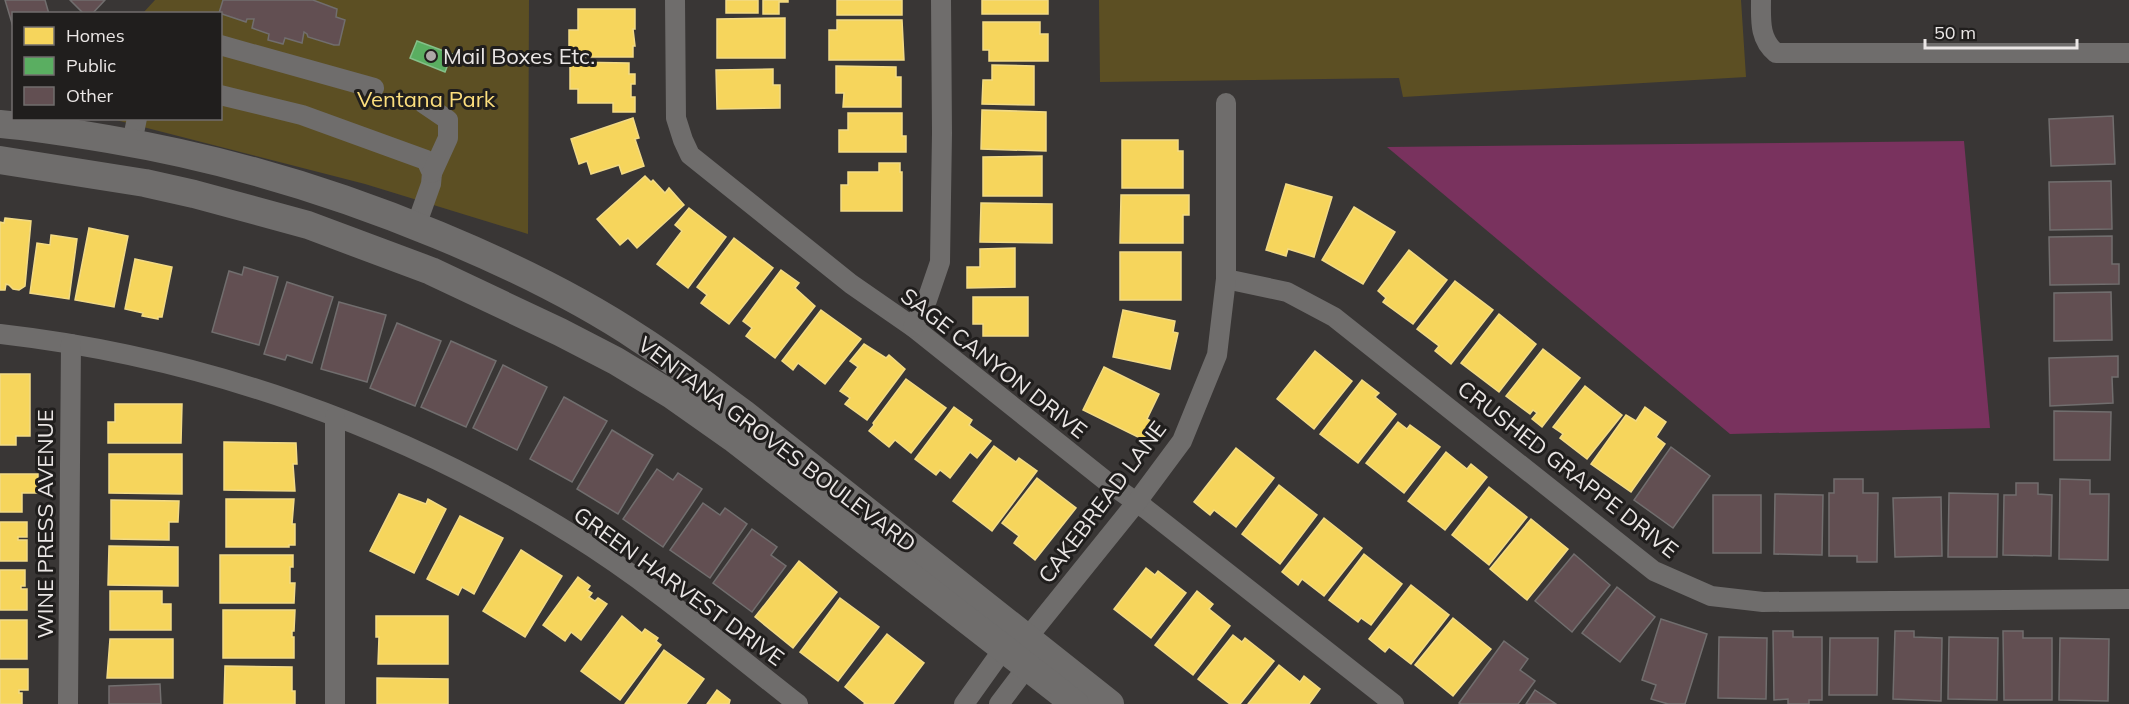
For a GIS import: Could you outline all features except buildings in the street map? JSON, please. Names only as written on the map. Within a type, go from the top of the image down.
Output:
[{"type":"street","name":"SAGE CANYON DRIVE","points":[[675,0],[676,118],[682,140],[690,155],[851,284],[913,327],[1394,704]]},
{"type":"street","points":[[913,327],[927,300],[940,262],[942,133],[940,0]]},
{"type":"street","points":[[1761,0],[1763,36],[1768,46],[1776,53],[2129,53]]},
{"type":"street","points":[[222,46],[374,88]]},
{"type":"street","points":[[222,95],[302,115],[426,160],[432,173]]},
{"type":"street","points":[[412,264],[416,226],[431,184],[432,173],[448,138],[448,120],[423,103]]},
{"type":"street","name":"CAKEBREAD LANE","points":[[964,704],[1016,644],[1036,626],[1136,503],[1182,441],[1203,395],[1217,355],[1226,279],[1226,103]]},
{"type":"street","name":"VENTANA GROVES BOULEVARD","points":[[0,124],[69,132],[134,131],[351,201],[495,259],[531,277],[640,338],[743,413],[1016,644],[1027,667],[1075,704]]},
{"type":"street","points":[[49,167],[99,164],[117,156],[134,131]]},
{"type":"street","name":"VENTANA GROVES BOULEVARD","points":[[0,160],[145,183],[308,225],[412,264],[501,303],[616,362],[672,395],[1016,644],[1110,704]]},
{"type":"street","name":"CRUSHED GRAPPE DRIVE","points":[[1226,279],[1287,292],[1334,316],[1654,570],[1711,596],[1763,602],[2129,600]]},
{"type":"street","name":"GREEN HARVEST DRIVE","points":[[0,333],[111,350],[185,368],[287,399],[335,417],[456,470],[521,503],[575,536],[637,579],[798,704]]},
{"type":"street","name":"WINE PRESS AVENUE","points":[[68,704],[71,344]]},
{"type":"street","points":[[335,417],[335,704]]},
{"type":"street","points":[[999,704],[1027,667]]},
{"type":"green space","name":"Ventana Park","points":[[155,0],[529,0],[528,234],[365,184],[116,120],[222,120],[222,12],[144,12]]},
{"type":"green space","points":[[1099,0],[1741,0],[1746,77],[1403,97],[1399,78],[1100,82]]},
{"type":"shaded area","points":[[1964,141],[1990,428],[1730,434],[1387,147]]},
{"type":"place","name":"Mail Boxes Etc.","points":[[431,56]]}]
